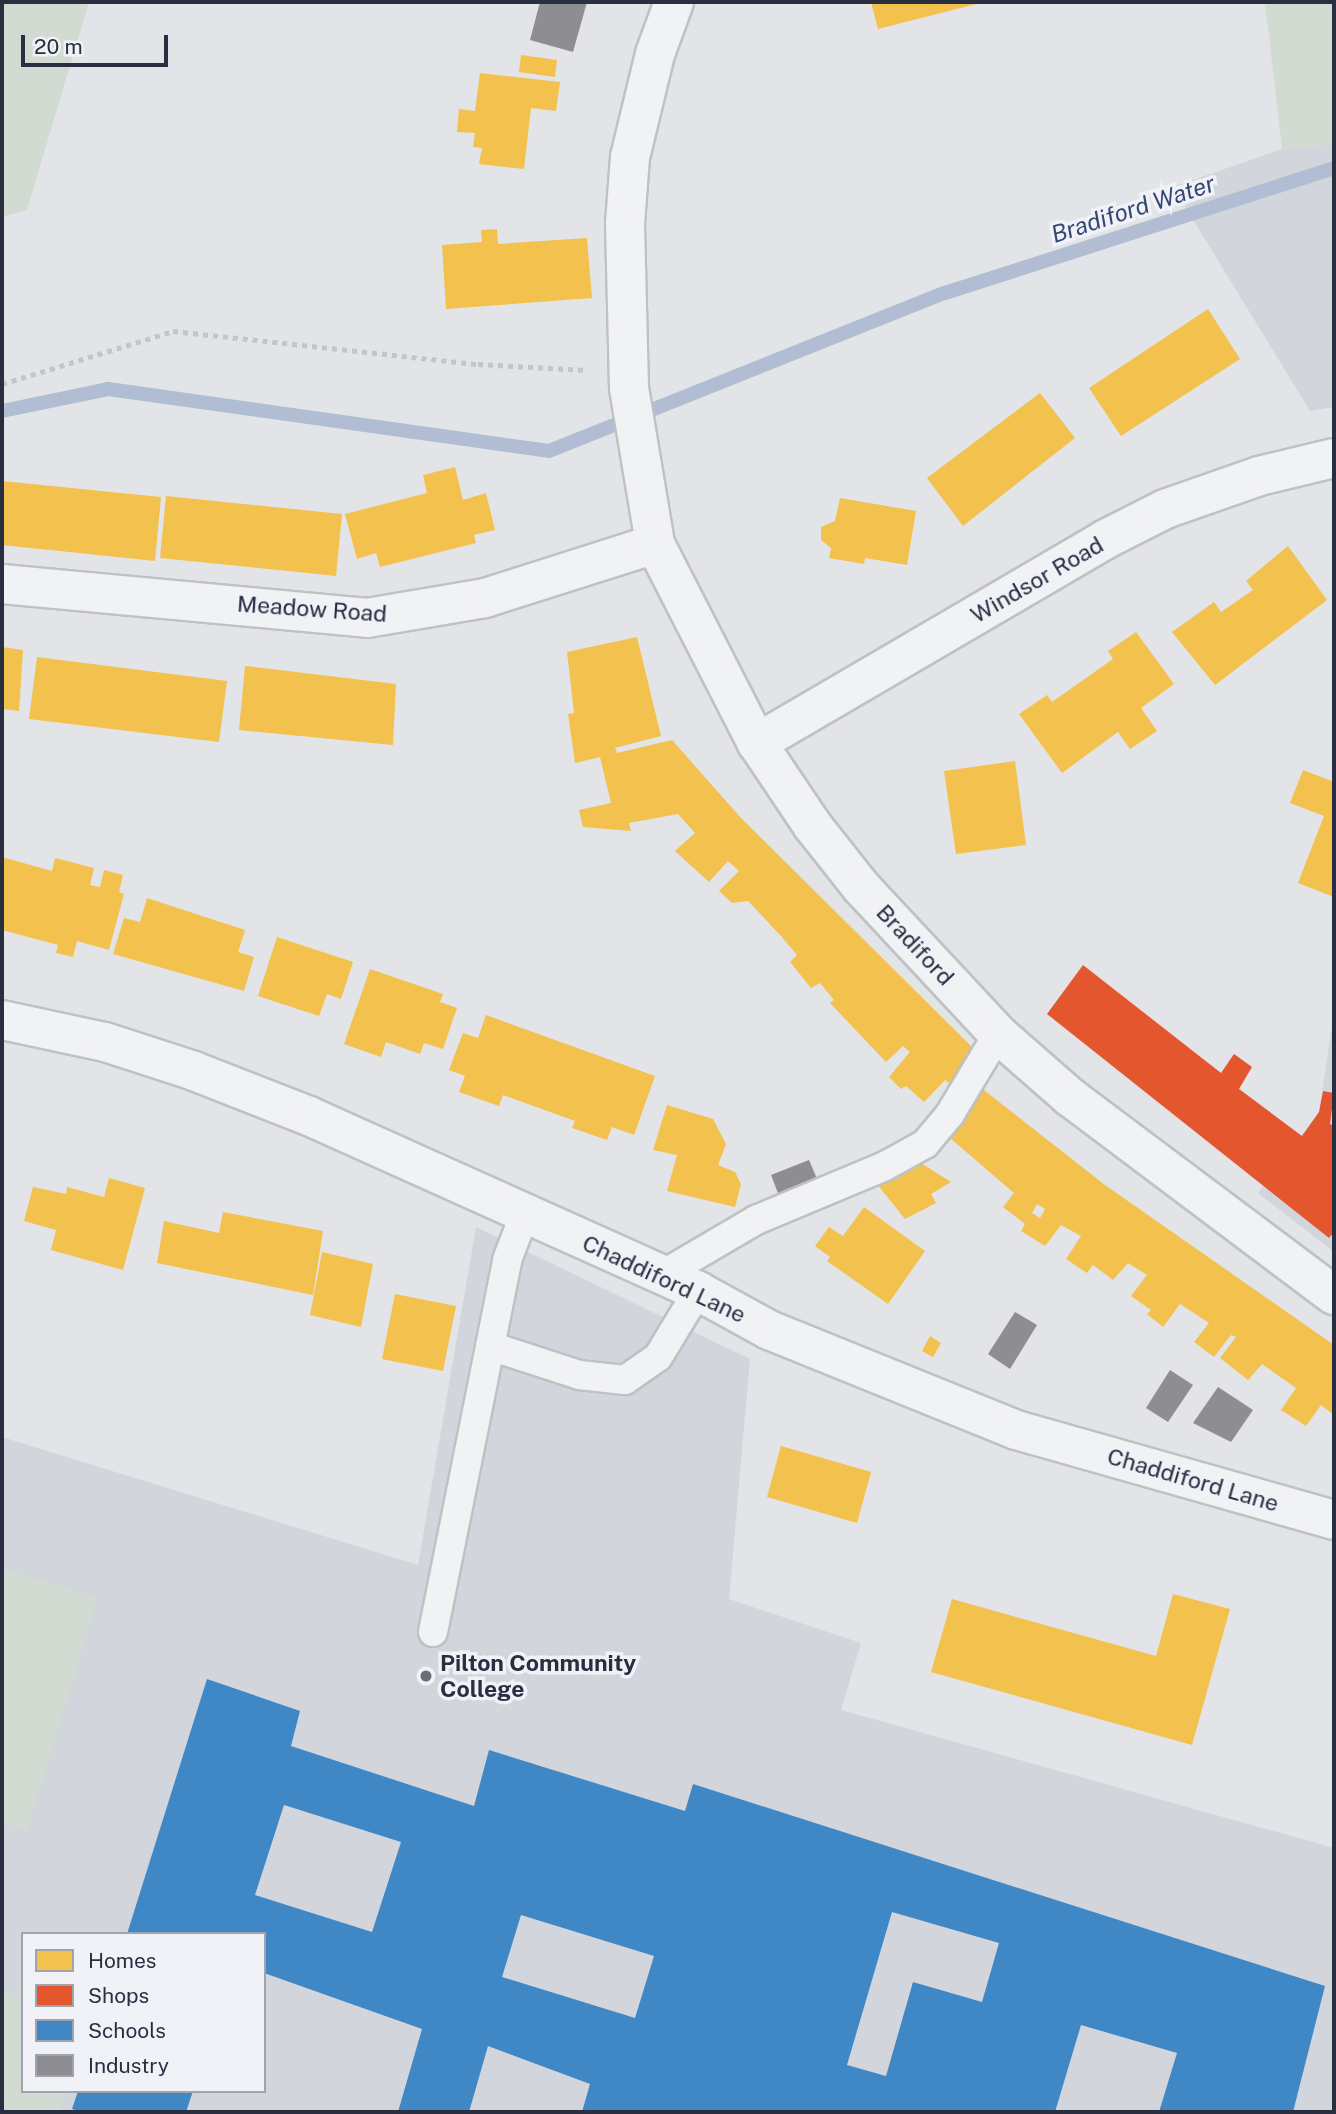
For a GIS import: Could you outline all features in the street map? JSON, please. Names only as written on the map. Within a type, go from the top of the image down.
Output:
[{"type":"street","name":"Bradiford","points":[[674,2],[655,54],[630,157],[625,224],[629,378],[655,544],[757,743],[812,825],[862,888],[998,1034],[1070,1097],[1334,1295]]},
{"type":"street","name":"Windsor Road","points":[[757,743],[1104,540],[1165,509],[1259,476],[1334,458]]},
{"type":"street","name":"Meadow Road","points":[[2,584],[367,618],[485,598],[655,544]]},
{"type":"street","name":"Chaddiford Lane","points":[[2,1020],[105,1042],[194,1071],[309,1116],[524,1216],[698,1291],[769,1330],[1016,1430],[1334,1520]]},
{"type":"lane","points":[[662,1275],[756,1220],[885,1166],[925,1144],[950,1114],[998,1034]]},
{"type":"lane","points":[[433,1632],[507,1260],[524,1216]]},
{"type":"lane","points":[[490,1346],[579,1376],[625,1380],[659,1357],[698,1291]]},
{"type":"path","points":[[2,384],[173,331],[629,378]]},
{"type":"shaded area","points":[[2,2],[89,2],[27,210],[2,217]]},
{"type":"shaded area","points":[[1265,2],[1334,2],[1334,144],[1282,149]]},
{"type":"shaded area","points":[[1334,144],[1334,407],[1310,411],[1173,187],[1282,149]]},
{"type":"shaded area","points":[[1334,1012],[1334,1252],[1258,1193],[1319,1112]]},
{"type":"shaded area","name":"Pilton Community College","points":[[476,1227],[750,1359],[729,1599],[861,1643],[841,1710],[1334,1848],[1334,2112],[2,2112],[2,1437],[418,1565]]},
{"type":"shaded area","points":[[2,1568],[98,1598],[27,1831],[2,1823]]},
{"type":"shaded area","points":[[2,1990],[21,1995],[21,2093],[64,2093],[59,2112],[2,2112]]},
{"type":"building: Homes","points":[[871,2],[980,2],[980,3],[878,29]]},
{"type":"building: Homes","points":[[521,55],[557,60],[555,77],[519,72]]},
{"type":"building: Homes","points":[[480,73],[560,82],[556,111],[531,108],[524,169],[479,164],[482,148],[473,147],[475,133],[457,132],[459,109],[475,111]]},
{"type":"building: Homes","points":[[497,229],[498,244],[587,238],[592,298],[446,309],[442,245],[482,242],[481,230]]},
{"type":"building: Homes","points":[[1208,309],[1240,359],[1121,436],[1089,388]]},
{"type":"building: Homes","points":[[1040,393],[1075,438],[963,526],[927,478]]},
{"type":"building: Homes","points":[[455,467],[463,500],[486,493],[495,530],[474,535],[476,543],[380,567],[376,553],[357,559],[345,514],[427,493],[423,475]]},
{"type":"building: Homes","points":[[2,481],[161,497],[155,561],[2,545]]},
{"type":"building: Homes","points":[[166,496],[342,514],[336,576],[160,558]]},
{"type":"building: Homes","points":[[840,498],[916,511],[907,565],[865,558],[864,564],[829,558],[831,548],[821,540],[821,527],[835,521]]},
{"type":"building: Homes","points":[[1288,546],[1327,600],[1215,685],[1172,632],[1214,602],[1221,612],[1253,590],[1246,581]]},
{"type":"building: Homes","points":[[1136,632],[1174,684],[1141,708],[1157,731],[1130,749],[1118,732],[1062,773],[1019,714],[1047,695],[1052,702],[1113,659],[1108,651]]},
{"type":"building: Homes","points":[[637,637],[661,736],[615,748],[617,753],[672,740],[741,818],[972,1047],[952,1085],[945,1080],[924,1102],[906,1086],[901,1089],[889,1077],[910,1052],[903,1046],[886,1062],[830,1003],[834,1000],[820,983],[811,988],[790,962],[797,955],[748,901],[732,903],[719,891],[739,871],[728,861],[709,882],[675,851],[695,833],[678,814],[629,823],[631,831],[583,827],[579,810],[611,803],[600,757],[575,763],[568,714],[574,713],[567,652]]},
{"type":"building: Homes","points":[[2,647],[23,650],[19,711],[2,709]]},
{"type":"building: Homes","points":[[37,657],[227,681],[219,742],[29,719]]},
{"type":"building: Homes","points":[[245,666],[396,684],[393,745],[239,730]]},
{"type":"building: Homes","points":[[1015,761],[1026,845],[956,854],[944,771]]},
{"type":"building: Homes","points":[[1303,770],[1334,782],[1334,897],[1298,883],[1324,816],[1290,803]]},
{"type":"building: Homes","points":[[2,857],[52,871],[55,858],[94,868],[90,885],[100,887],[104,870],[123,875],[119,892],[124,894],[109,950],[77,941],[73,957],[56,953],[58,945],[2,930]]},
{"type":"building: Homes","points":[[147,898],[245,930],[238,952],[254,957],[244,991],[113,954],[124,918],[140,922]]},
{"type":"building: Homes","points":[[277,937],[353,962],[341,999],[327,994],[319,1016],[258,996]]},
{"type":"building: Homes","points":[[370,969],[443,994],[440,1002],[457,1008],[443,1049],[424,1043],[420,1054],[386,1042],[381,1057],[344,1044]]},
{"type":"building: Homes","points":[[486,1015],[655,1076],[634,1135],[612,1127],[607,1140],[572,1128],[575,1121],[503,1095],[499,1106],[459,1092],[465,1076],[449,1070],[463,1033],[478,1038]]},
{"type":"building: Homes","points":[[980,1087],[1105,1185],[1334,1345],[1334,1415],[1321,1405],[1306,1426],[1281,1410],[1296,1388],[1262,1364],[1248,1380],[1220,1358],[1236,1337],[1231,1335],[1214,1357],[1194,1342],[1209,1323],[1180,1304],[1163,1327],[1147,1314],[1151,1310],[1131,1296],[1147,1275],[1128,1263],[1113,1280],[1093,1265],[1087,1273],[1066,1259],[1081,1236],[1061,1225],[1045,1246],[1021,1231],[1025,1224],[1003,1207],[1014,1193],[950,1138]],"holes":[[[1037,1204],[1045,1209],[1040,1218],[1032,1213]]]},
{"type":"building: Homes","points":[[667,1105],[713,1119],[726,1144],[718,1165],[735,1172],[741,1184],[735,1207],[667,1191],[677,1155],[653,1150]]},
{"type":"building: Homes","points":[[919,1162],[951,1182],[931,1194],[936,1203],[905,1219],[877,1184]]},
{"type":"building: Homes","points":[[109,1178],[145,1188],[123,1270],[51,1250],[56,1230],[24,1221],[33,1187],[66,1194],[67,1187],[104,1197]]},
{"type":"building: Homes","points":[[864,1207],[925,1251],[888,1304],[827,1261],[830,1257],[815,1246],[829,1227],[843,1236]]},
{"type":"building: Homes","points":[[223,1212],[323,1231],[313,1295],[157,1263],[164,1221],[219,1233]]},
{"type":"building: Homes","points":[[322,1252],[373,1264],[361,1327],[310,1315]]},
{"type":"building: Homes","points":[[395,1294],[456,1306],[443,1371],[382,1359]]},
{"type":"building: Homes","points":[[930,1336],[941,1343],[933,1357],[922,1351]]},
{"type":"building: Homes","points":[[781,1446],[871,1472],[857,1523],[767,1497]]},
{"type":"building: Homes","points":[[1173,1594],[1230,1609],[1192,1745],[931,1672],[952,1599],[1156,1656]]},
{"type":"building: Shops","points":[[1083,965],[1221,1073],[1234,1054],[1252,1067],[1239,1089],[1302,1136],[1319,1112],[1323,1091],[1334,1093],[1330,1124],[1334,1126],[1334,1232],[1329,1238],[1047,1014]]},
{"type":"building: Schools","points":[[207,1679],[300,1711],[291,1746],[474,1806],[489,1750],[685,1811],[693,1784],[1325,1986],[1293,2112],[1159,2112],[1177,2053],[1081,2025],[1055,2112],[582,2112],[590,2084],[488,2046],[469,2112],[398,2112],[422,2029],[266,1974],[266,1932],[128,1932]],"holes":[[[284,1805],[401,1842],[372,1932],[255,1895]],[[892,1912],[999,1943],[982,2002],[913,1982],[886,2076],[847,2065]],[[521,1915],[654,1956],[635,2018],[502,1977]]]},
{"type":"building: Schools","points":[[77,2093],[192,2093],[186,2112],[82,2112],[72,2109]]},
{"type":"building: Industry","points":[[540,2],[587,2],[573,52],[530,40]]},
{"type":"building: Industry","points":[[809,1160],[820,1186],[781,1201],[771,1175]]},
{"type":"building: Industry","points":[[1015,1312],[1037,1325],[1010,1369],[988,1354]]},
{"type":"building: Industry","points":[[1170,1370],[1193,1385],[1168,1422],[1146,1408]]},
{"type":"building: Industry","points":[[1218,1387],[1253,1410],[1231,1442],[1193,1423]]},
{"type":"waterway","name":"Bradiford Water","points":[[2,411],[108,389],[549,451],[945,293],[1334,168]]},
{"type":"place","name":"Pilton Community College","points":[[426,1676]]}]
